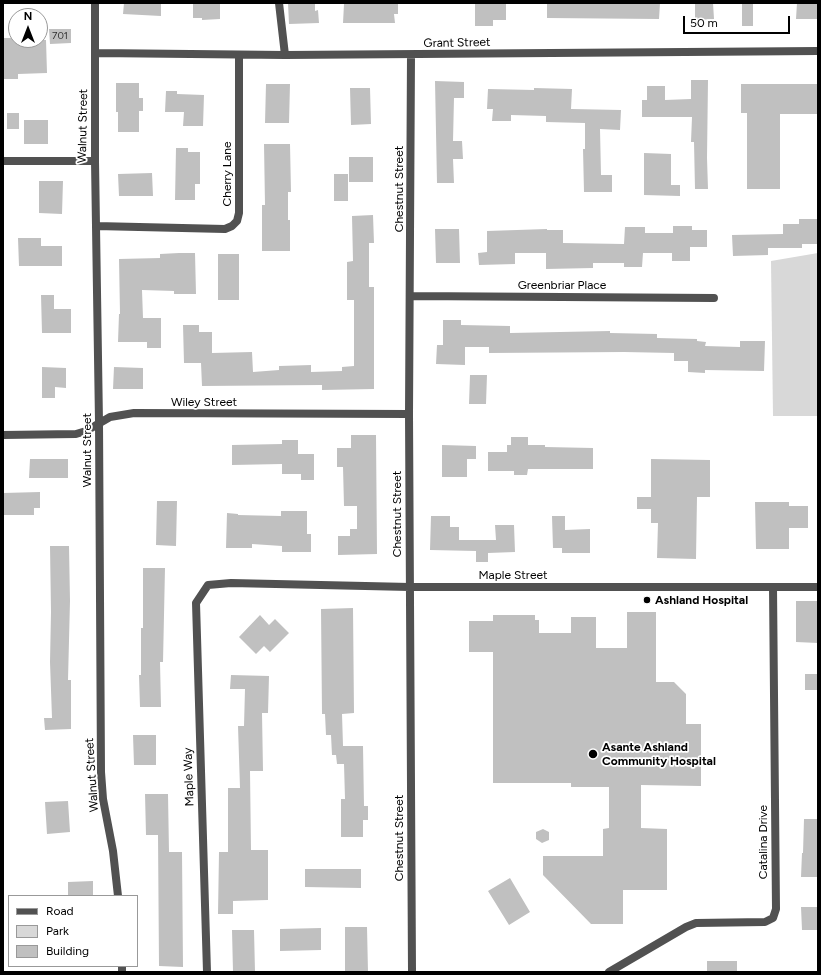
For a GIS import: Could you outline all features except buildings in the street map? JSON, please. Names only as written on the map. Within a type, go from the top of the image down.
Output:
[{"type":"street","name":"Walnut Street","points":[[95,3],[95,161],[99,422],[101,772],[103,799],[118,895]]},
{"type":"street","points":[[279,3],[285,56]]},
{"type":"street","name":"Grant Street","points":[[96,53],[285,56],[818,51]]},
{"type":"street","name":"Chestnut Street","points":[[411,55],[409,414],[412,972]]},
{"type":"street","name":"Cherry Lane","points":[[96,226],[225,230],[237,221],[239,213],[239,56]]},
{"type":"street","points":[[3,161],[95,161]]},
{"type":"street","name":"Greenbriar Place","points":[[410,296],[714,298]]},
{"type":"street","name":"Wiley Street","points":[[3,435],[76,434],[110,417],[134,413],[409,414]]},
{"type":"street","name":"Maple Street","points":[[208,585],[232,583],[410,587],[818,587]]},
{"type":"street","name":"Maple Way","points":[[207,972],[196,603],[208,585]]},
{"type":"street","name":"Catalina Drive","points":[[608,972],[686,927],[696,923],[765,922],[773,918],[776,909],[773,587]]},
{"type":"green space","points":[[818,253],[818,416],[773,416],[771,261]]},
{"type":"place","name":"Ashland Hospital","points":[[647,600]]},
{"type":"place","name":"Asante Ashland Community Hospital","points":[[593,754]]}]
